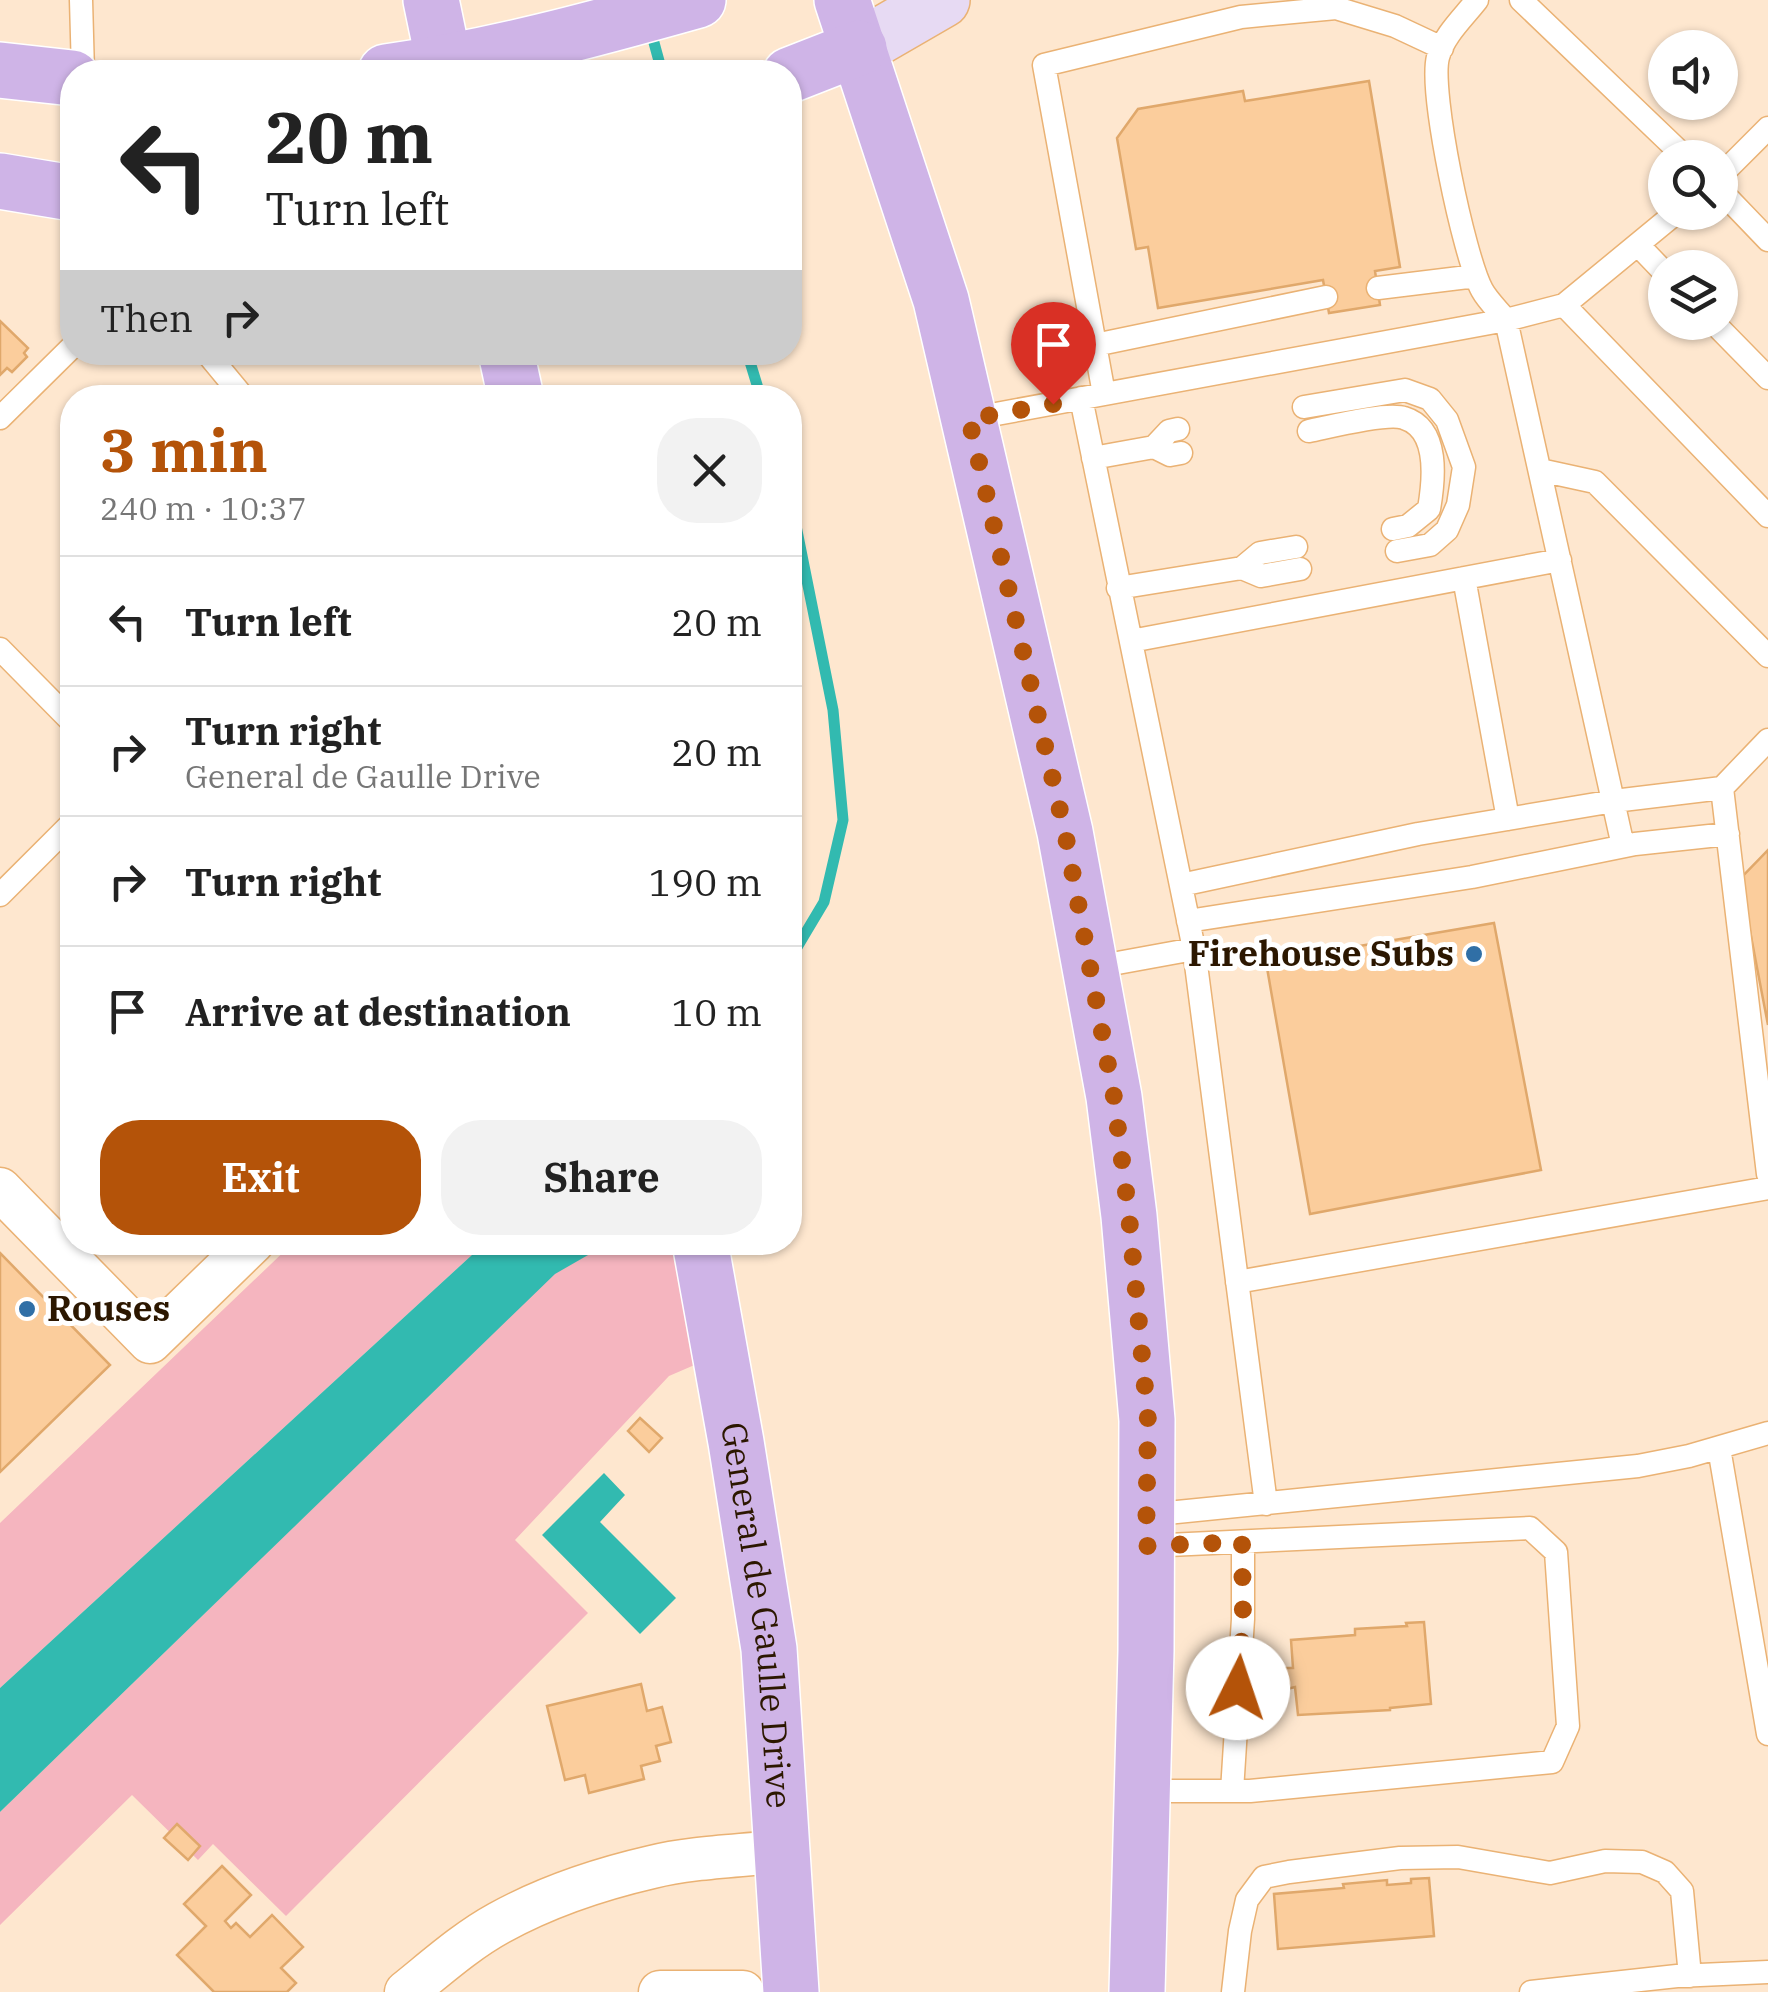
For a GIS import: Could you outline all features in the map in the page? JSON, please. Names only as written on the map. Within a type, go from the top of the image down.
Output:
[{"type":"main road","points":[[431,0],[443,60]]},
{"type":"main road","points":[[476,60],[698,0]]},
{"type":"main road","points":[[802,66],[851,24],[941,300],[1065,832],[1114,1097],[1148,1420],[1138,1992]]},
{"type":"main road","points":[[0,182],[60,191]]},
{"type":"main road","name":"General de Gaulle Drive","points":[[702,1255],[769,1650],[791,1992]]},
{"type":"street","points":[[851,24],[942,0]]},
{"type":"street","points":[[0,1189],[60,1250]]},
{"type":"street","points":[[65,1255],[150,1342],[240,1255]]},
{"type":"street","points":[[406,1992],[499,1923],[544,1902],[656,1866],[783,1851]]},
{"type":"street","points":[[660,1992],[743,1992]]},
{"type":"lane","points":[[37,76],[81,0]]},
{"type":"lane","points":[[1477,0],[1444,42],[1437,60],[1448,166],[1476,276],[1482,291],[1506,320],[1622,846]]},
{"type":"lane","points":[[1521,0],[1667,140]]},
{"type":"lane","points":[[1104,394],[1044,65],[1241,17],[1336,8],[1395,26],[1442,48]]},
{"type":"lane","points":[[1738,158],[1768,128]]},
{"type":"lane","points":[[1738,209],[1768,240]]},
{"type":"lane","points":[[969,419],[1506,320],[1564,305],[1656,230]]},
{"type":"lane","points":[[1638,245],[1648,255]]},
{"type":"lane","points":[[1378,288],[1476,276]]},
{"type":"lane","points":[[1096,345],[1326,296]]},
{"type":"lane","points":[[1564,305],[1768,516]]},
{"type":"lane","points":[[1731,340],[1768,378]]},
{"type":"lane","points":[[0,418],[60,359]]},
{"type":"lane","points":[[217,365],[233,385]]},
{"type":"lane","points":[[1304,406],[1405,390],[1430,398],[1447,420],[1464,467],[1458,505],[1447,530],[1430,545],[1395,540],[1430,509],[1434,484],[1432,455],[1423,432],[1403,418],[1310,431]]},
{"type":"lane","points":[[1081,398],[1194,949],[1266,1504]]},
{"type":"lane","points":[[1093,458],[1154,447],[1169,431],[1178,429]]},
{"type":"lane","points":[[1154,447],[1170,456],[1181,453]]},
{"type":"lane","points":[[1540,470],[1594,482],[1768,656]]},
{"type":"lane","points":[[1118,588],[1242,568],[1260,553],[1298,558]]},
{"type":"lane","points":[[1130,641],[1560,560]]},
{"type":"lane","points":[[1464,578],[1508,819]]},
{"type":"lane","points":[[0,649],[60,710]]},
{"type":"lane","points":[[1181,884],[1418,834],[1614,801],[1722,788],[1768,740]]},
{"type":"lane","points":[[1722,788],[1768,1174]]},
{"type":"lane","points":[[1188,921],[1472,877],[1622,846],[1728,834]]},
{"type":"lane","points":[[0,895],[60,836]]},
{"type":"lane","points":[[1090,968],[1194,949]]},
{"type":"lane","points":[[1237,1282],[1768,1188]]},
{"type":"lane","points":[[1147,1530],[1266,1504],[1638,1466],[1768,1433]]},
{"type":"lane","points":[[1719,1448],[1768,1734]]},
{"type":"lane","points":[[1367,1494],[1370,1536]]},
{"type":"lane","points":[[1142,1791],[1232,1791],[1552,1762],[1568,1726],[1556,1552],[1530,1528],[1242,1542],[1147,1530]]},
{"type":"lane","points":[[1232,1791],[1243,1619],[1242,1542]]},
{"type":"lane","points":[[1233,1992],[1247,1900],[1264,1877],[1400,1858],[1458,1857],[1550,1873],[1604,1861],[1642,1862],[1666,1872],[1682,1891],[1690,1976]]},
{"type":"lane","points":[[1530,1992],[1768,1972]]},
{"type":"shaded area","points":[[280,1255],[472,1255],[0,1688],[0,1523]]},
{"type":"shaded area","points":[[587,1255],[702,1255],[720,1354],[669,1376],[515,1540],[588,1613],[286,1916],[213,1844],[198,1860],[132,1795],[0,1925],[0,1812],[555,1273]]},
{"type":"water","points":[[472,1255],[588,1255],[555,1274],[0,1812],[0,1688]]},
{"type":"water","points":[[604,1473],[625,1495],[600,1522],[676,1598],[640,1634],[542,1535]]},
{"type":"building","points":[[1369,81],[1400,267],[1375,271],[1380,305],[1329,313],[1323,280],[1158,308],[1148,247],[1136,249],[1117,138],[1138,109],[1243,91],[1245,101]]},
{"type":"building","points":[[0,321],[28,348],[24,353],[27,357],[12,372],[7,368],[0,375]]},
{"type":"building","points":[[1768,850],[1768,1025],[1740,879]]},
{"type":"building","points":[[1494,923],[1541,1170],[1310,1214],[1266,962]]},
{"type":"building","name":"Rouses","points":[[0,1253],[110,1365],[0,1472]]},
{"type":"building","points":[[640,1418],[662,1438],[649,1452],[628,1431]]},
{"type":"building","points":[[1424,1622],[1431,1704],[1298,1715],[1295,1687],[1287,1689],[1285,1668],[1293,1668],[1291,1640],[1355,1635],[1355,1629]]},
{"type":"building","points":[[641,1684],[647,1711],[662,1707],[671,1742],[656,1746],[660,1761],[641,1766],[644,1779],[589,1793],[585,1775],[565,1780],[547,1706]]},
{"type":"building","points":[[177,1824],[200,1846],[188,1860],[164,1838]]},
{"type":"building","points":[[222,1866],[251,1895],[225,1921],[231,1928],[236,1923],[250,1937],[272,1915],[303,1947],[281,1968],[296,1983],[287,1992],[214,1992],[177,1955],[206,1926],[184,1904]]},
{"type":"building","points":[[1429,1878],[1434,1936],[1278,1949],[1274,1894],[1387,1880],[1387,1885],[1411,1883],[1411,1879]]},
{"type":"waterway","points":[[650,28],[659,60]]},
{"type":"waterway","points":[[751,365],[757,385]]},
{"type":"waterway","points":[[802,556],[833,710],[843,820],[824,902],[802,939]]},
{"type":"place","name":"Firehouse Subs","points":[[1474,954]]},
{"type":"place","name":"Rouses","points":[[27,1309]]},
{"type":"route","points":[[1053,404],[969,419],[1065,832],[1114,1097],[1148,1420],[1146,1546],[1242,1542],[1243,1619],[1238,1688]]}]
